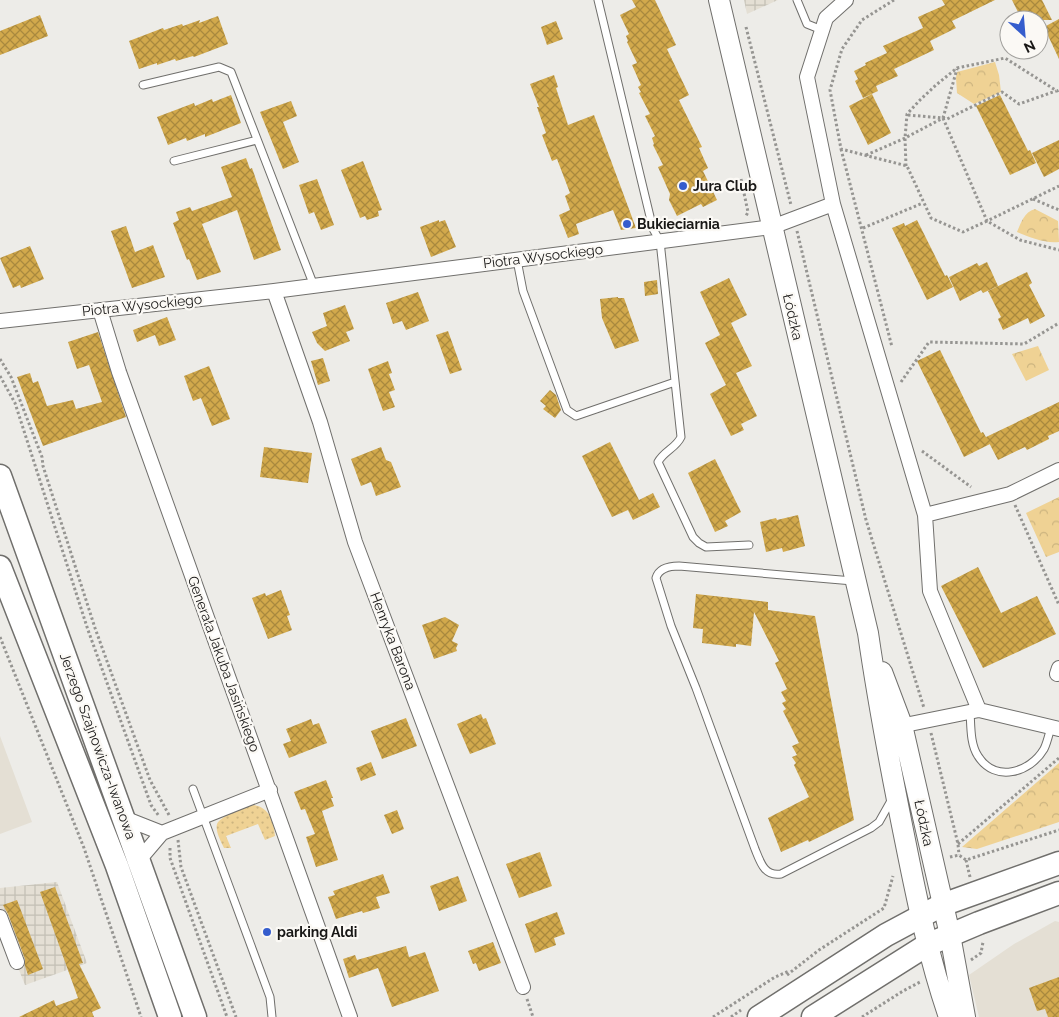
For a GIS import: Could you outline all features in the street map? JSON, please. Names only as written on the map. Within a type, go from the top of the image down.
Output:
[{"type":"main road","name":"Jerzego Szajnowicza-Iwanowa","points":[[0,476],[195,1017]]},
{"type":"main road","name":"Jerzego Szajnowicza-Iwanowa","points":[[0,567],[117,866],[170,1017]]},
{"type":"main road","points":[[759,1017],[886,935],[920,916],[942,905],[1059,863]]},
{"type":"main road","points":[[813,1017],[927,945],[1059,893]]},
{"type":"street","name":"Łódzka","points":[[719,0],[868,633],[882,730],[920,916],[935,976],[949,1017]]},
{"type":"street","points":[[846,0],[826,18],[807,77],[832,204],[925,515],[930,591],[975,711]]},
{"type":"street","name":"Piotra Wysockiego","points":[[0,321],[274,291],[772,227],[832,204]]},
{"type":"street","name":"Henryka Barona","points":[[274,291],[320,422],[355,542],[523,987]]},
{"type":"street","name":"Generała Jakuba Jasińskiego","points":[[100,310],[119,372],[350,1017]]},
{"type":"street","points":[[925,515],[1010,494],[1059,470]]},
{"type":"street","name":"Łódzka","points":[[868,633],[902,726],[950,935],[965,1017]]},
{"type":"street","points":[[882,730],[975,711],[1055,728]]},
{"type":"street","points":[[139,860],[167,831],[270,790]]},
{"type":"street","points":[[124,818],[167,831]]},
{"type":"street","points":[[0,917],[17,962]]},
{"type":"lane","points":[[598,0],[654,229],[660,241],[681,437],[678,443],[662,455],[658,462],[693,537],[699,543],[706,547],[749,545]]},
{"type":"lane","points":[[797,0],[807,24],[822,30]]},
{"type":"lane","points":[[142,85],[219,67],[231,72],[314,286]]},
{"type":"lane","points":[[174,161],[257,140]]},
{"type":"lane","points":[[517,260],[524,291],[567,410],[576,416],[675,382]]},
{"type":"lane","points":[[856,582],[679,566],[669,566],[657,574],[656,578],[671,626],[696,688],[755,849],[763,868],[768,873],[781,874],[871,828],[878,822],[895,794]]},
{"type":"lane","points":[[975,711],[973,742],[978,756],[986,766],[1000,773],[1016,772],[1032,764],[1055,728]]},
{"type":"lane","points":[[193,790],[270,997],[272,1017]]},
{"type":"path","points":[[894,0],[862,20],[842,50],[830,90],[842,149],[894,353]]},
{"type":"path","points":[[744,19],[866,520],[927,721],[958,844],[959,855]]},
{"type":"path","points":[[1058,91],[1005,58],[957,68],[936,85],[907,114],[905,138],[906,166],[931,218],[964,232],[1059,186]]},
{"type":"path","points":[[957,68],[943,118],[987,221],[1020,240],[1059,250]]},
{"type":"path","points":[[907,114],[947,118],[1002,92],[1019,104],[1058,91]]},
{"type":"path","points":[[865,155],[905,138],[943,118]]},
{"type":"path","points":[[842,149],[906,166]]},
{"type":"path","points":[[740,175],[748,212],[743,218]]},
{"type":"path","points":[[1034,199],[1059,210]]},
{"type":"path","points":[[863,228],[924,204]]},
{"type":"path","points":[[969,224],[971,228]]},
{"type":"path","points":[[901,382],[929,342],[1024,344],[1059,322]]},
{"type":"path","points":[[0,359],[11,378],[42,457],[42,466],[95,628],[150,780],[169,814],[167,831],[170,858],[227,1017]]},
{"type":"path","points":[[899,372],[904,391]]},
{"type":"path","points":[[0,376],[15,403],[91,639],[151,805],[167,831],[180,844],[182,867],[236,1017]]},
{"type":"path","points":[[920,457],[917,448],[972,487]]},
{"type":"path","points":[[964,491],[980,486]]},
{"type":"path","points":[[1010,494],[1059,606]]},
{"type":"path","points":[[0,637],[84,848],[141,1017]]},
{"type":"path","points":[[958,844],[1059,758]]},
{"type":"path","points":[[966,860],[1059,830]]},
{"type":"path","points":[[949,857],[959,855],[966,860],[970,874]]},
{"type":"path","points":[[713,1017],[774,977],[792,970],[884,908],[896,869]]},
{"type":"path","points":[[984,944],[989,942]]},
{"type":"path","points":[[862,1017],[924,980]]},
{"type":"shaded area","points":[[744,0],[778,0],[747,14]]},
{"type":"shaded area","points":[[0,736],[32,822],[0,834]]},
{"type":"shaded area","points":[[57,882],[87,963],[25,985],[17,965],[20,964],[0,908],[0,888]]},
{"type":"shaded area","points":[[1055,921],[1059,922],[1059,1017],[979,1017],[969,975],[1014,944]]},
{"type":"green space","points":[[995,62],[1001,92],[974,104],[957,93],[957,72]]},
{"type":"green space","points":[[1035,209],[1058,221],[1059,242],[1043,241],[1017,232],[1026,215]]},
{"type":"green space","points":[[1038,346],[1049,370],[1026,381],[1012,354]]},
{"type":"green space","points":[[1059,497],[1059,552],[1046,557],[1026,513]]},
{"type":"green space","points":[[1059,763],[1059,822],[977,849],[962,847]]},
{"type":"green space","points":[[254,805],[264,809],[270,816],[275,836],[265,840],[258,824],[226,836],[231,848],[224,848],[218,833],[217,824],[219,821],[228,815]]},
{"type":"building","points":[[632,0],[655,0],[676,45],[667,49],[689,95],[679,100],[702,147],[699,148],[708,168],[703,171],[717,200],[703,207],[701,204],[677,216],[669,200],[670,194],[658,167],[663,165],[653,145],[652,138],[655,136],[645,116],[650,114],[639,93],[641,92],[638,87],[641,85],[632,65],[637,63],[627,42],[626,36],[629,34],[620,15],[636,7]]},
{"type":"building","points":[[942,0],[995,0],[952,21],[956,28],[930,41],[934,50],[894,69],[898,76],[876,86],[878,91],[863,98],[855,81],[858,79],[854,71],[866,65],[865,63],[887,53],[883,46],[923,28],[918,17],[945,5]]},
{"type":"building","points":[[1012,0],[1042,0],[1047,10],[1017,10]]},
{"type":"building","points":[[40,15],[48,36],[0,55],[0,31]]},
{"type":"building","points":[[218,16],[228,44],[194,57],[176,61],[175,59],[139,69],[129,41],[163,28],[164,30],[182,24],[183,26],[200,20],[199,23]]},
{"type":"building","points":[[1059,19],[1059,59],[1049,38],[1049,24]]},
{"type":"building","points":[[556,21],[563,39],[547,45],[541,27]]},
{"type":"building","points":[[554,75],[558,87],[556,88],[568,125],[594,115],[636,228],[621,230],[613,210],[576,224],[579,234],[568,238],[559,215],[570,210],[565,196],[570,193],[557,159],[552,161],[542,135],[546,133],[530,84]]},
{"type":"building","points":[[872,94],[891,133],[868,145],[849,106]]},
{"type":"building","points":[[231,95],[241,123],[205,137],[205,134],[187,141],[186,138],[168,145],[157,117],[194,103],[195,106],[212,99],[213,102]]},
{"type":"building","points":[[1000,95],[1036,163],[1010,175],[976,106]]},
{"type":"building","points":[[291,101],[297,116],[283,122],[299,162],[283,169],[260,112]]},
{"type":"building","points":[[1059,140],[1059,169],[1044,177],[1032,153]]},
{"type":"building","points":[[246,158],[250,169],[252,168],[281,250],[254,260],[237,210],[202,224],[221,272],[197,280],[173,223],[179,220],[176,212],[190,207],[192,211],[232,197],[221,167]]},
{"type":"building","points":[[363,161],[382,210],[378,211],[379,216],[367,220],[365,216],[360,218],[341,170]]},
{"type":"building","points":[[317,179],[334,225],[321,230],[314,212],[309,214],[299,185]]},
{"type":"building","points":[[439,220],[439,222],[445,220],[456,247],[431,257],[420,227]]},
{"type":"building","points":[[917,220],[945,276],[947,275],[953,287],[927,300],[892,228],[904,223],[905,226]]},
{"type":"building","points":[[126,226],[135,252],[153,245],[165,277],[132,288],[111,231]]},
{"type":"building","points":[[30,246],[44,279],[21,288],[20,285],[13,288],[0,258]]},
{"type":"building","points":[[987,262],[998,286],[983,293],[981,290],[960,301],[949,277],[977,263],[979,266]]},
{"type":"building","points":[[1027,272],[1032,283],[1029,285],[1045,316],[1030,324],[1028,318],[1003,330],[998,319],[1001,317],[988,291]]},
{"type":"building","points":[[729,278],[747,315],[731,323],[752,366],[736,373],[757,416],[741,424],[744,430],[731,436],[710,394],[726,385],[705,343],[720,335],[700,292]]},
{"type":"building","points":[[657,280],[658,294],[645,296],[644,282]]},
{"type":"building","points":[[418,292],[429,321],[406,330],[402,321],[393,324],[386,303]]},
{"type":"building","points":[[624,298],[639,341],[615,349],[602,318],[600,299]]},
{"type":"building","points":[[345,305],[354,329],[346,332],[350,341],[325,351],[317,343],[312,332],[327,326],[323,313]]},
{"type":"building","points":[[167,317],[176,340],[159,346],[155,335],[137,342],[133,330]]},
{"type":"building","points":[[448,331],[462,370],[450,374],[436,335]]},
{"type":"building","points":[[98,332],[126,417],[43,446],[17,377],[30,373],[33,383],[38,381],[47,406],[73,400],[76,409],[102,402],[89,365],[77,369],[68,342]]},
{"type":"building","points":[[940,350],[981,433],[983,432],[990,444],[964,457],[917,361]]},
{"type":"building","points":[[323,358],[330,381],[318,385],[311,361]]},
{"type":"building","points":[[388,361],[392,373],[389,374],[395,390],[389,392],[395,407],[383,411],[368,369]]},
{"type":"building","points":[[209,366],[230,419],[212,426],[201,398],[193,401],[184,376]]},
{"type":"building","points":[[550,390],[556,395],[561,410],[555,418],[543,409],[546,406],[540,401]]},
{"type":"building","points":[[1059,402],[1059,431],[1048,436],[1049,439],[1027,450],[1025,447],[998,460],[986,437]]},
{"type":"building","points":[[610,442],[639,500],[653,493],[660,507],[633,520],[628,510],[612,517],[582,456]]},
{"type":"building","points":[[264,447],[312,453],[308,483],[260,477]]},
{"type":"building","points":[[381,447],[386,460],[391,462],[401,487],[376,496],[371,482],[361,486],[351,459]]},
{"type":"building","points":[[715,459],[741,512],[725,521],[728,526],[715,532],[688,473]]},
{"type":"building","points":[[798,515],[805,546],[783,552],[782,548],[766,552],[760,522]]},
{"type":"building","points":[[978,567],[1001,613],[1037,596],[1056,634],[983,668],[941,586]]},
{"type":"building","points":[[281,590],[290,615],[287,616],[292,630],[268,639],[252,598],[265,593],[266,596]]},
{"type":"building","points":[[696,594],[768,602],[768,610],[815,616],[854,820],[809,842],[808,840],[781,852],[768,818],[809,797],[792,757],[797,755],[792,746],[799,743],[783,711],[786,709],[782,703],[786,701],[781,692],[787,689],[775,663],[779,661],[754,612],[751,646],[736,644],[736,647],[702,643],[703,629],[693,628]]},
{"type":"building","points":[[445,617],[459,625],[452,641],[458,644],[457,651],[434,659],[422,625]]},
{"type":"building","points":[[481,714],[483,719],[486,718],[496,744],[470,754],[457,724]]},
{"type":"building","points":[[406,718],[417,746],[382,759],[371,731]]},
{"type":"building","points":[[311,719],[313,725],[319,723],[327,743],[289,758],[283,744],[291,741],[286,729]]},
{"type":"building","points":[[371,762],[376,775],[361,781],[356,768]]},
{"type":"building","points":[[326,780],[334,806],[322,811],[338,860],[316,867],[306,837],[315,834],[305,809],[301,810],[294,792]]},
{"type":"building","points":[[397,810],[404,829],[392,834],[384,815]]},
{"type":"building","points":[[540,852],[552,886],[519,898],[506,864]]},
{"type":"building","points":[[383,874],[390,893],[376,897],[380,908],[336,919],[328,897],[335,895],[333,891]]},
{"type":"building","points":[[458,876],[467,901],[439,911],[430,886]]},
{"type":"building","points":[[55,887],[83,963],[79,964],[101,1008],[92,1012],[94,1017],[19,1017],[54,1000],[56,1006],[78,998],[40,892]]},
{"type":"building","points":[[17,900],[43,969],[28,975],[25,959],[3,905]]},
{"type":"building","points":[[557,912],[565,934],[554,938],[556,945],[535,953],[525,924]]},
{"type":"building","points":[[493,942],[501,963],[479,971],[476,963],[473,964],[468,951]]},
{"type":"building","points":[[406,946],[409,957],[425,952],[439,991],[392,1007],[378,968],[349,978],[343,959],[355,955],[357,960]]},
{"type":"building","points":[[1059,977],[1059,1017],[1048,1017],[1045,1009],[1037,1011],[1029,988]]},
{"type":"place","name":"Jura Club","points":[[683,186]]},
{"type":"place","name":"Bukieciarnia","points":[[627,224]]},
{"type":"place","name":"parking Aldi","points":[[267,932]]}]
